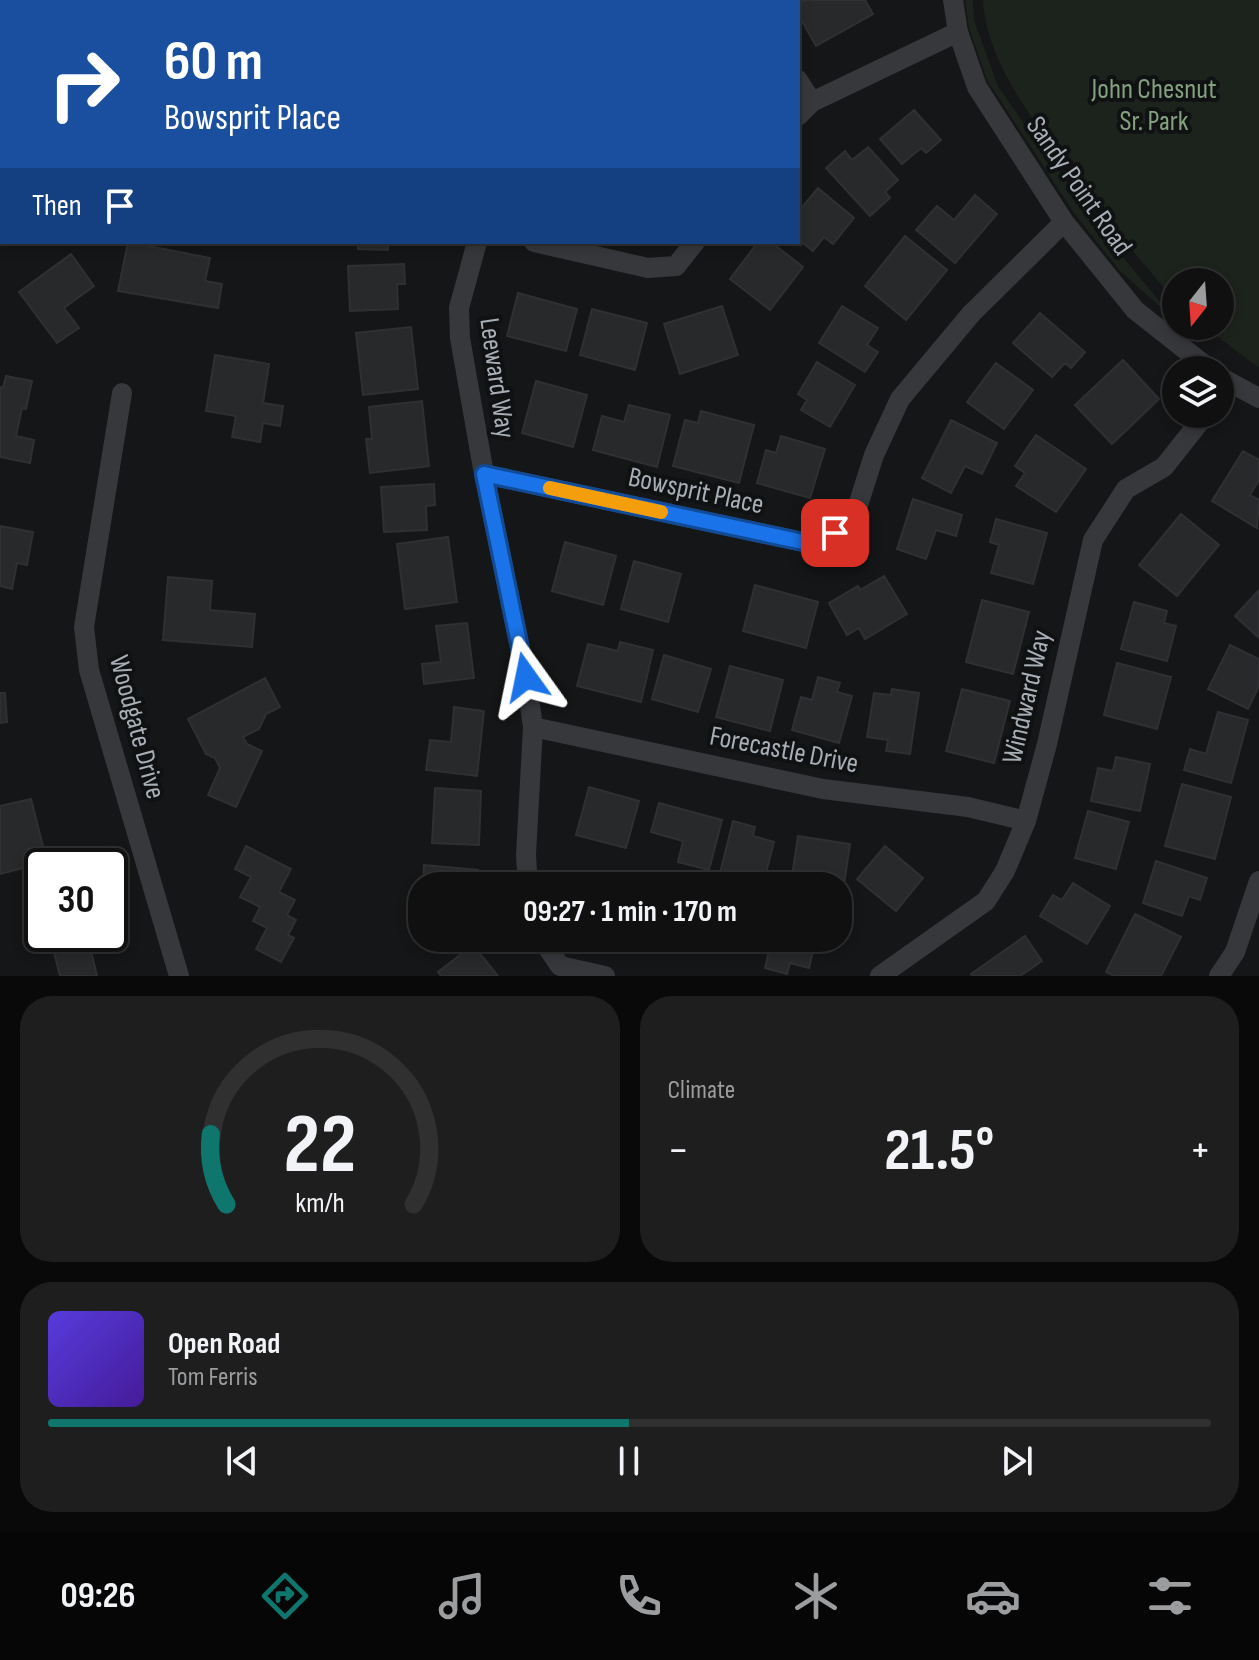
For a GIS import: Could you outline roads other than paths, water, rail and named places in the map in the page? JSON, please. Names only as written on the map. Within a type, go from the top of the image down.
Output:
[{"type":"street","name":"Sandy Point Road","points":[[953,0],[958,32],[977,87],[1064,222],[1135,310],[1192,356]]},
{"type":"street","points":[[800,88],[805,109],[958,32]]},
{"type":"street","name":"Bowsprit Place","points":[[484,474],[817,545],[853,521],[874,455],[900,399],[971,314],[1064,222]]},
{"type":"street","name":"Leeward Way","points":[[476,244],[459,308],[459,323],[484,474],[526,677],[533,727],[527,872]]},
{"type":"street","points":[[543,244],[648,268],[676,266],[693,244]]},
{"type":"street","name":"Sandy Point Road","points":[[1234,386],[1259,398]]},
{"type":"street","name":"Woodgate Drive","points":[[122,393],[84,627],[89,670],[179,976]]},
{"type":"street","name":"Windward Way","points":[[880,976],[986,901],[1005,871],[1026,821],[1047,744],[1093,540],[1126,489],[1164,467],[1195,428]]},
{"type":"street","name":"Forecastle Drive","points":[[533,727],[823,789],[968,807],[1026,821]]},
{"type":"street","points":[[1219,976],[1235,952],[1259,881]]},
{"type":"street","points":[[550,952],[560,966],[605,976]]},
{"type":"park label","name":"John Chesnut Sr. Park","points":[[1154,105]]}]
